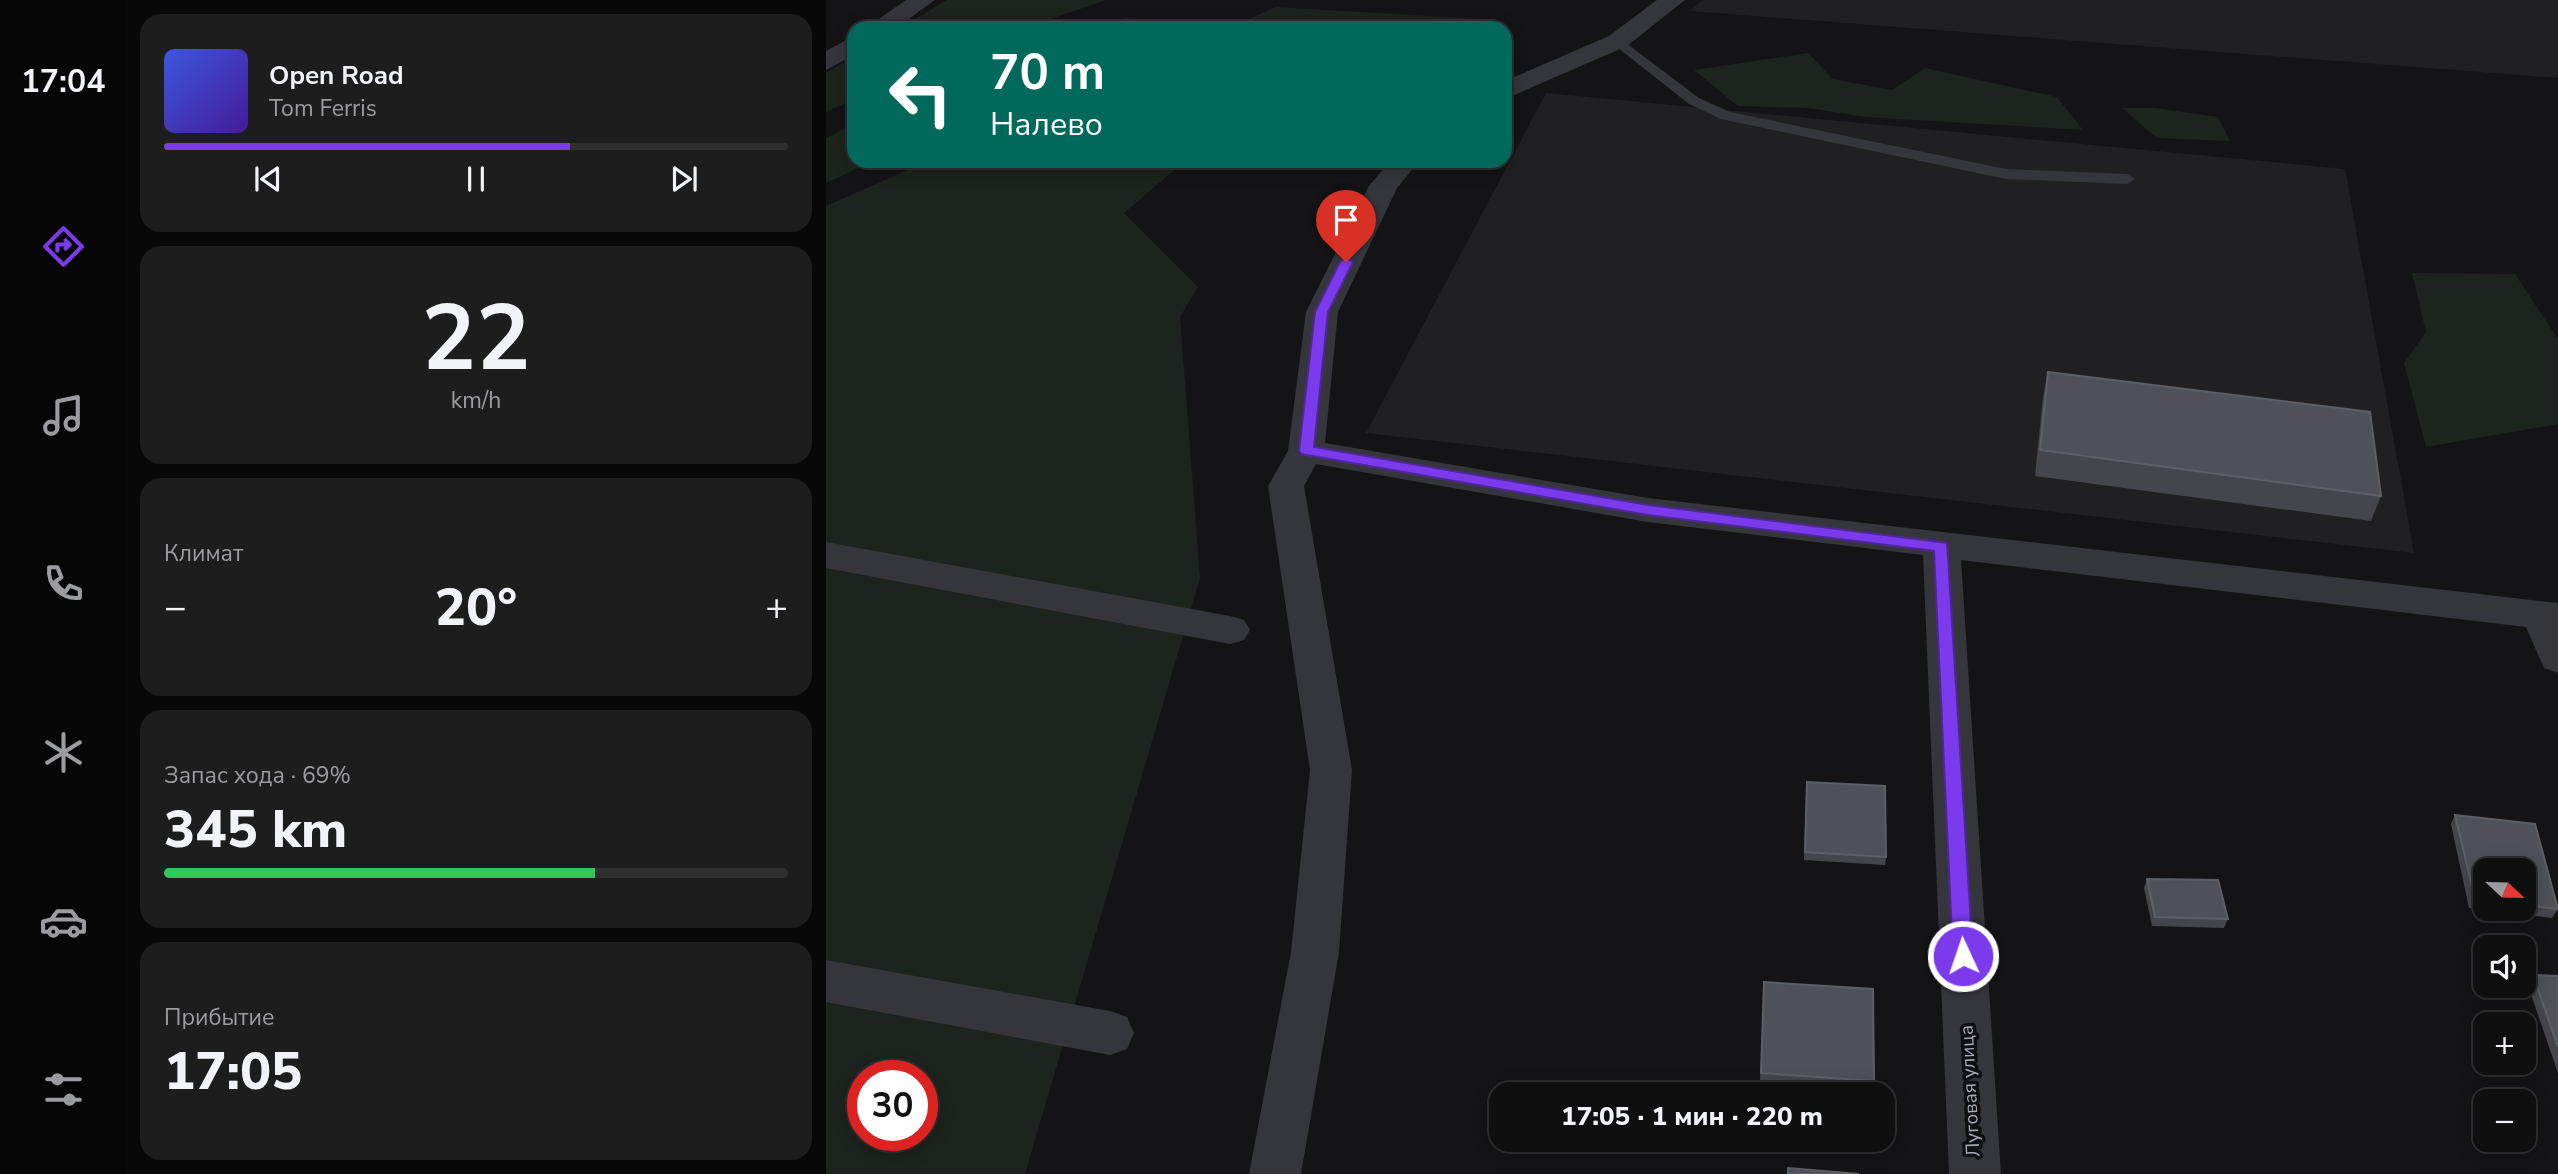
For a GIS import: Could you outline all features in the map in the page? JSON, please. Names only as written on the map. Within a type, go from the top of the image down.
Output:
[{"type":"street","points":[[890,21],[923,0]]},
{"type":"street","points":[[1512,88],[1618,41],[1673,0]]},
{"type":"street","points":[[826,62],[847,48]]},
{"type":"street","points":[[1275,1174],[1315,952],[1331,770],[1286,486],[1306,451],[1322,312],[1384,186],[1399,168]]},
{"type":"street","points":[[1306,451],[1648,510],[1941,547],[2550,616],[2558,658]]},
{"type":"street","name":"Луговая улица","points":[[1941,547],[1975,1174]]},
{"type":"street","points":[[826,555],[1230,630]]},
{"type":"street","points":[[826,981],[1110,1033]]},
{"type":"lane","points":[[1618,41],[1693,101],[1726,116],[2006,174],[2127,179]]},
{"type":"shaded area","points":[[947,0],[1106,0],[1045,21],[912,21]]},
{"type":"shaded area","points":[[1702,0],[2558,0],[2558,78],[1690,11]]},
{"type":"shaded area","points":[[1276,7],[1495,20],[1492,21],[1245,21]]},
{"type":"shaded area","points":[[1124,18],[1174,21],[1116,21]]},
{"type":"shaded area","points":[[1808,53],[1833,79],[1892,90],[1925,68],[2057,97],[2083,130],[1865,117],[1809,108],[1738,106],[1694,70]]},
{"type":"shaded area","points":[[847,60],[847,102],[826,112],[826,73]]},
{"type":"shaded area","points":[[1546,93],[2345,169],[2414,553],[1366,433],[1506,168],[1512,168],[1512,157]]},
{"type":"shaded area","points":[[2122,108],[2155,108],[2218,117],[2230,141],[2157,138]]},
{"type":"shaded area","points":[[847,128],[847,168],[859,168],[826,183],[826,138]]},
{"type":"shaded area","points":[[912,168],[1177,168],[1124,213],[1198,287],[1180,317],[1200,578],[1025,1174],[826,1174],[826,206]]},
{"type":"shaded area","points":[[2412,273],[2515,274],[2558,339],[2558,424],[2426,447],[2404,363],[2426,332]]},
{"type":"building","points":[[2048,372],[2370,412],[2381,496],[2040,450]]},
{"type":"building","points":[[1807,782],[1885,786],[1886,857],[1805,852]]},
{"type":"building","points":[[2455,815],[2535,824],[2558,909],[2536,906],[2536,858],[2473,858],[2473,891]]},
{"type":"building","points":[[2147,879],[2218,880],[2228,919],[2155,917]]},
{"type":"building","points":[[2536,975],[2558,976],[2558,1047],[2536,984]]},
{"type":"building","points":[[1764,982],[1873,989],[1874,1081],[1761,1073]]},
{"type":"building","points":[[1788,1168],[1859,1174],[1788,1174]]},
{"type":"route","points":[[1346,262],[1322,312],[1306,451],[1648,510],[1941,547],[1963,956]]}]
